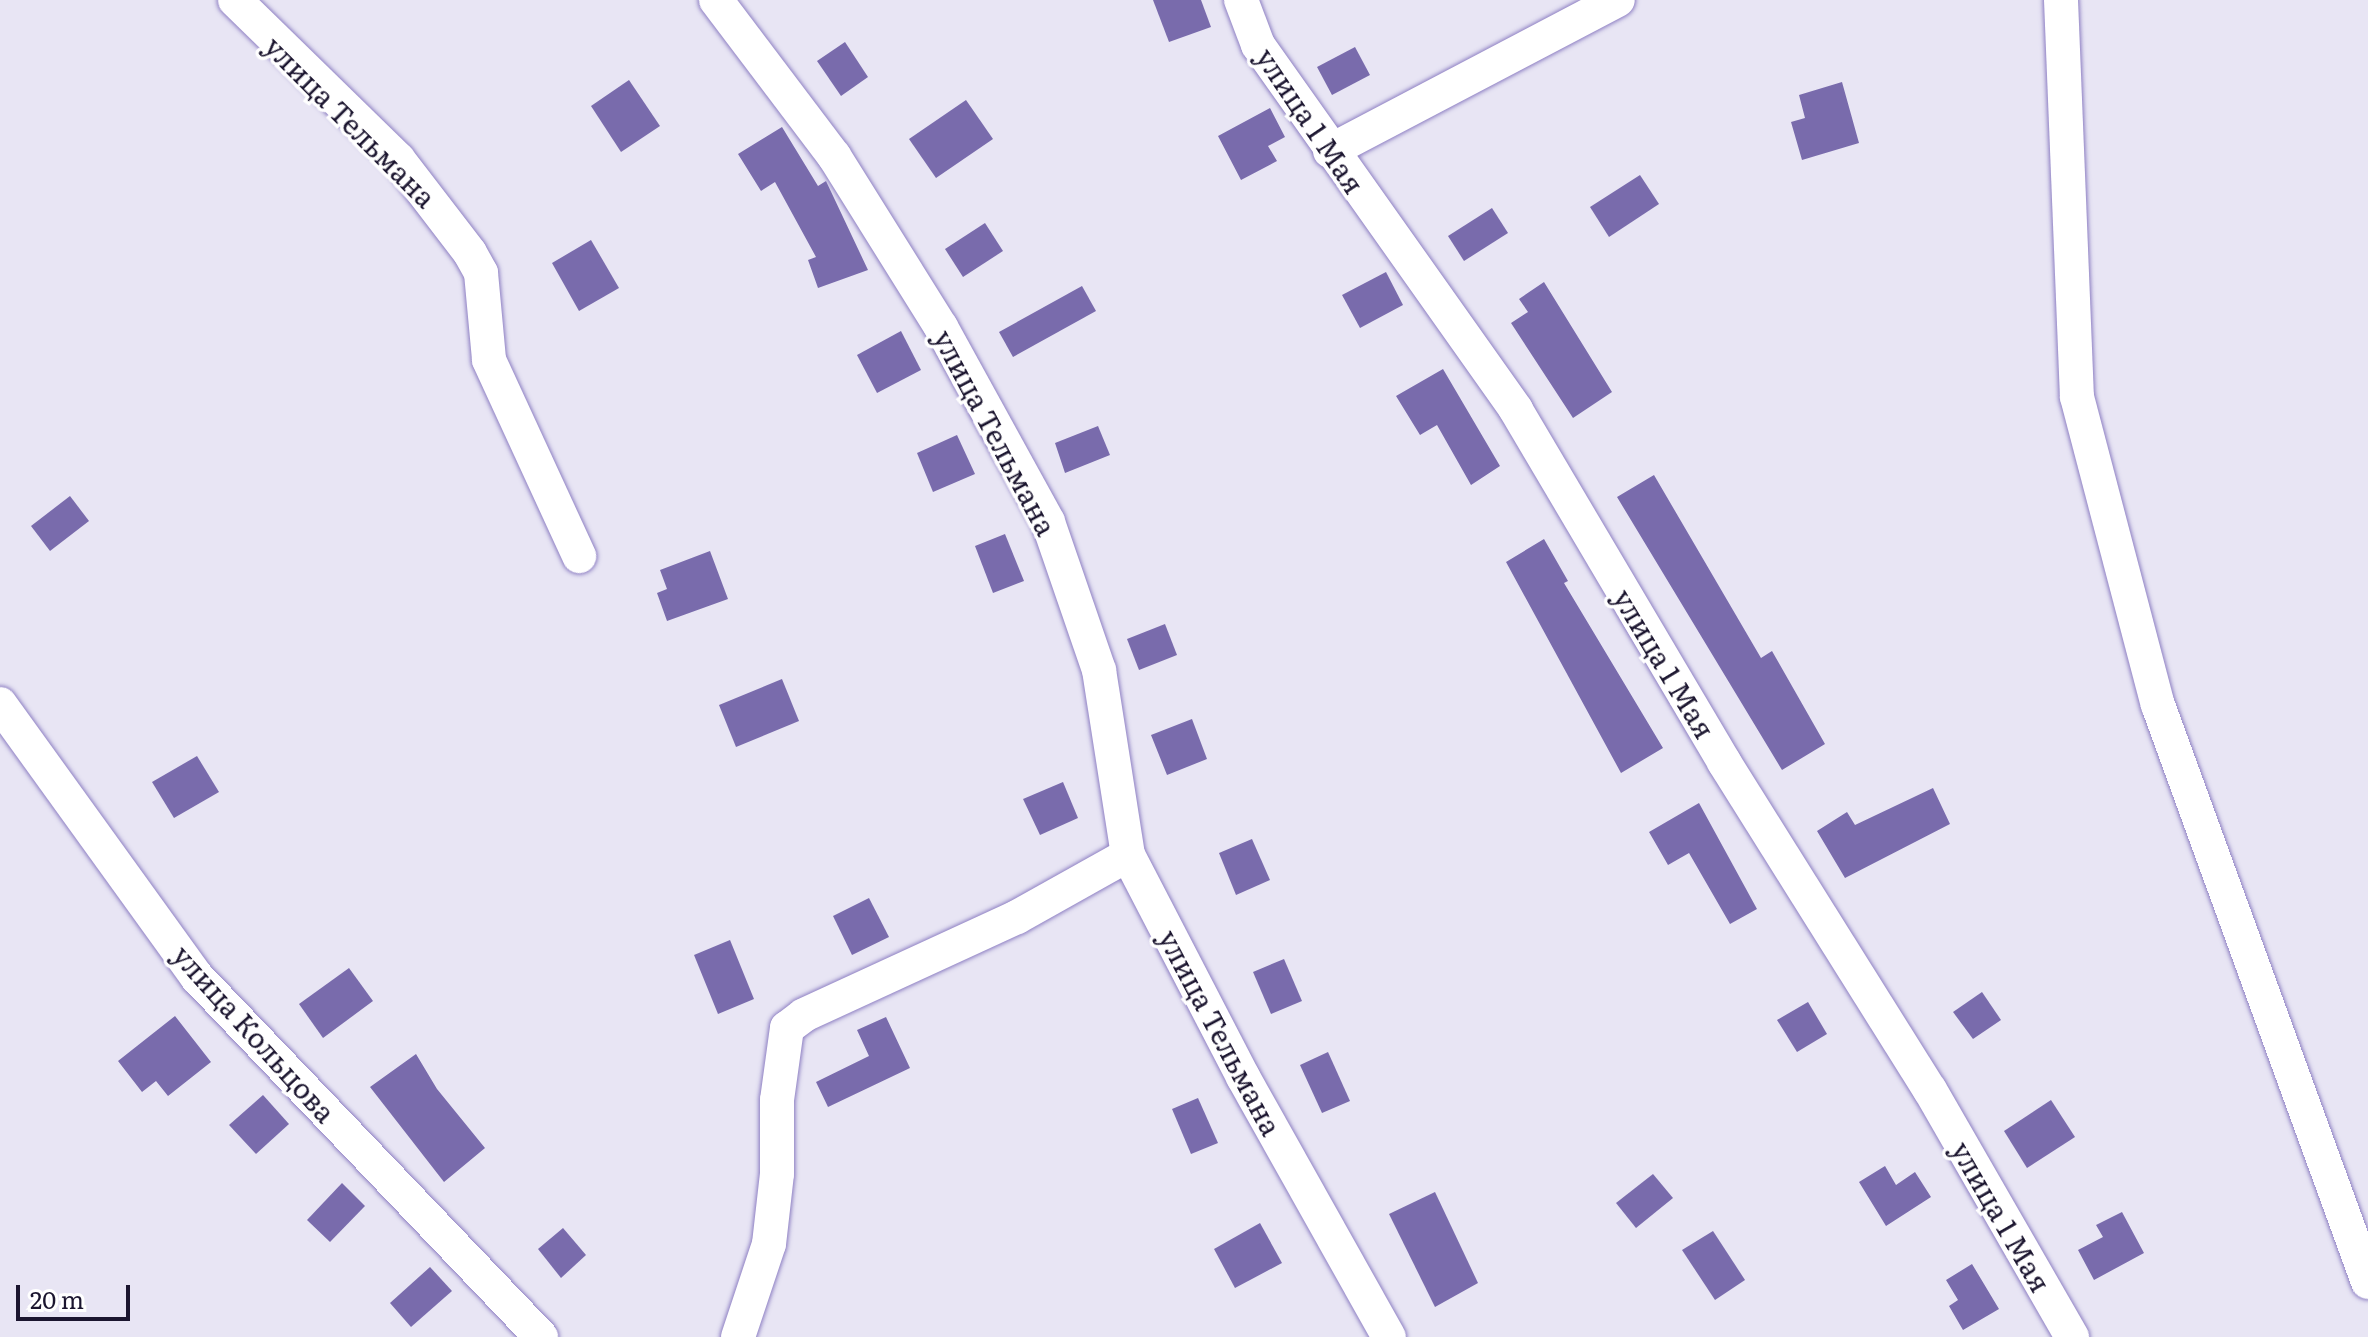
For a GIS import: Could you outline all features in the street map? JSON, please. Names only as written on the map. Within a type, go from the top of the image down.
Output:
[{"type":"street","name":"улица Тельмана","points":[[235,0],[254,24],[398,159],[470,253],[481,273],[489,360],[579,556]]},
{"type":"street","name":"улица Тельмана","points":[[716,0],[834,156],[941,327],[1048,522],[1099,670],[1128,855],[1243,1077],[1389,1337]]},
{"type":"street","name":"улица 1 Мая","points":[[1241,0],[1258,45],[1516,410],[1724,762],[1930,1090],[2072,1337]]},
{"type":"street","points":[[1330,151],[1618,0]]},
{"type":"street","points":[[2061,0],[2077,397],[2158,705],[2368,1282]]},
{"type":"street","name":"улица Кольцова","points":[[0,704],[197,977],[541,1337]]},
{"type":"street","points":[[738,1337],[769,1244],[777,1174],[777,1100],[787,1028],[804,1015],[1017,917],[1128,855]]},
{"type":"building","points":[[1153,0],[1201,0],[1211,27],[1169,42]]},
{"type":"building","points":[[845,42],[868,77],[841,96],[817,61]]},
{"type":"building","points":[[1355,47],[1370,75],[1332,95],[1317,67]]},
{"type":"building","points":[[629,80],[660,126],[621,152],[591,106]]},
{"type":"building","points":[[1842,82],[1859,143],[1802,160],[1791,122],[1805,118],[1799,95]]},
{"type":"building","points":[[966,100],[993,139],[936,178],[909,139]]},
{"type":"building","points":[[1270,108],[1285,137],[1268,146],[1277,161],[1241,180],[1218,136]]},
{"type":"building","points":[[782,127],[818,186],[826,181],[868,270],[818,288],[808,260],[816,257],[775,182],[761,191],[738,154]]},
{"type":"building","points":[[1640,175],[1659,204],[1609,237],[1590,207]]},
{"type":"building","points":[[1492,208],[1508,233],[1464,261],[1448,236]]},
{"type":"building","points":[[985,223],[1003,251],[963,277],[945,249]]},
{"type":"building","points":[[591,240],[619,288],[579,311],[552,263]]},
{"type":"building","points":[[1386,272],[1403,305],[1360,328],[1342,295]]},
{"type":"building","points":[[1544,282],[1612,392],[1573,418],[1511,323],[1528,312],[1519,299]]},
{"type":"building","points":[[1082,286],[1096,311],[1013,357],[999,332]]},
{"type":"building","points":[[901,331],[921,370],[877,393],[857,355]]},
{"type":"building","points":[[1443,369],[1500,466],[1471,485],[1437,425],[1420,435],[1396,396]]},
{"type":"building","points":[[1098,426],[1110,455],[1065,473],[1055,443]]},
{"type":"building","points":[[957,435],[975,474],[933,492],[917,453]]},
{"type":"building","points":[[1654,475],[1761,658],[1772,651],[1825,744],[1782,770],[1617,497]]},
{"type":"building","points":[[70,496],[89,521],[50,551],[31,526]]},
{"type":"building","points":[[1005,534],[1024,581],[993,593],[975,546]]},
{"type":"building","points":[[1544,539],[1568,581],[1564,583],[1663,748],[1621,773],[1506,562]]},
{"type":"building","points":[[710,551],[728,599],[667,621],[657,593],[667,589],[660,570]]},
{"type":"building","points":[[1165,624],[1177,655],[1139,670],[1127,639]]},
{"type":"building","points":[[782,679],[799,721],[736,747],[719,705]]},
{"type":"building","points":[[1192,719],[1207,759],[1167,775],[1151,735]]},
{"type":"building","points":[[197,756],[219,792],[174,818],[152,782]]},
{"type":"building","points":[[1063,782],[1078,818],[1040,835],[1023,799]]},
{"type":"building","points":[[1933,788],[1950,824],[1845,878],[1817,831],[1847,812],[1855,825]]},
{"type":"building","points":[[1699,803],[1757,909],[1730,924],[1689,853],[1668,865],[1649,832]]},
{"type":"building","points":[[1252,839],[1270,880],[1236,895],[1219,853]]},
{"type":"building","points":[[869,898],[889,937],[852,955],[833,916]]},
{"type":"building","points":[[730,940],[754,999],[718,1014],[694,955]]},
{"type":"building","points":[[1284,959],[1302,1001],[1271,1014],[1253,972]]},
{"type":"building","points":[[349,968],[373,1001],[323,1038],[299,1004]]},
{"type":"building","points":[[1982,992],[2001,1020],[1973,1039],[1953,1012]]},
{"type":"building","points":[[1808,1002],[1827,1034],[1797,1052],[1777,1020]]},
{"type":"building","points":[[175,1016],[211,1062],[168,1096],[156,1081],[142,1092],[118,1061]]},
{"type":"building","points":[[886,1017],[910,1068],[828,1107],[816,1082],[869,1056],[857,1030]]},
{"type":"building","points":[[1328,1052],[1350,1101],[1322,1113],[1300,1065]]},
{"type":"building","points":[[416,1054],[437,1089],[485,1148],[444,1182],[370,1087]]},
{"type":"building","points":[[263,1095],[289,1124],[256,1154],[229,1125]]},
{"type":"building","points":[[1198,1098],[1218,1143],[1191,1154],[1172,1109]]},
{"type":"building","points":[[2051,1100],[2075,1137],[2027,1168],[2004,1131]]},
{"type":"building","points":[[1885,1166],[1896,1185],[1915,1172],[1931,1197],[1886,1226],[1859,1182]]},
{"type":"building","points":[[1653,1174],[1673,1198],[1636,1228],[1616,1203]]},
{"type":"building","points":[[342,1183],[365,1206],[330,1242],[307,1220]]},
{"type":"building","points":[[1435,1192],[1478,1283],[1435,1307],[1389,1214]]},
{"type":"building","points":[[2122,1212],[2144,1253],[2094,1280],[2078,1250],[2103,1237],[2096,1225]]},
{"type":"building","points":[[1260,1223],[1282,1263],[1235,1288],[1214,1249]]},
{"type":"building","points":[[563,1228],[586,1255],[561,1278],[538,1249]]},
{"type":"building","points":[[1713,1231],[1745,1280],[1715,1300],[1682,1250]]},
{"type":"building","points":[[1972,1264],[1999,1309],[1963,1330],[1949,1306],[1958,1300],[1946,1280]]},
{"type":"building","points":[[430,1267],[452,1291],[411,1327],[390,1303]]}]
